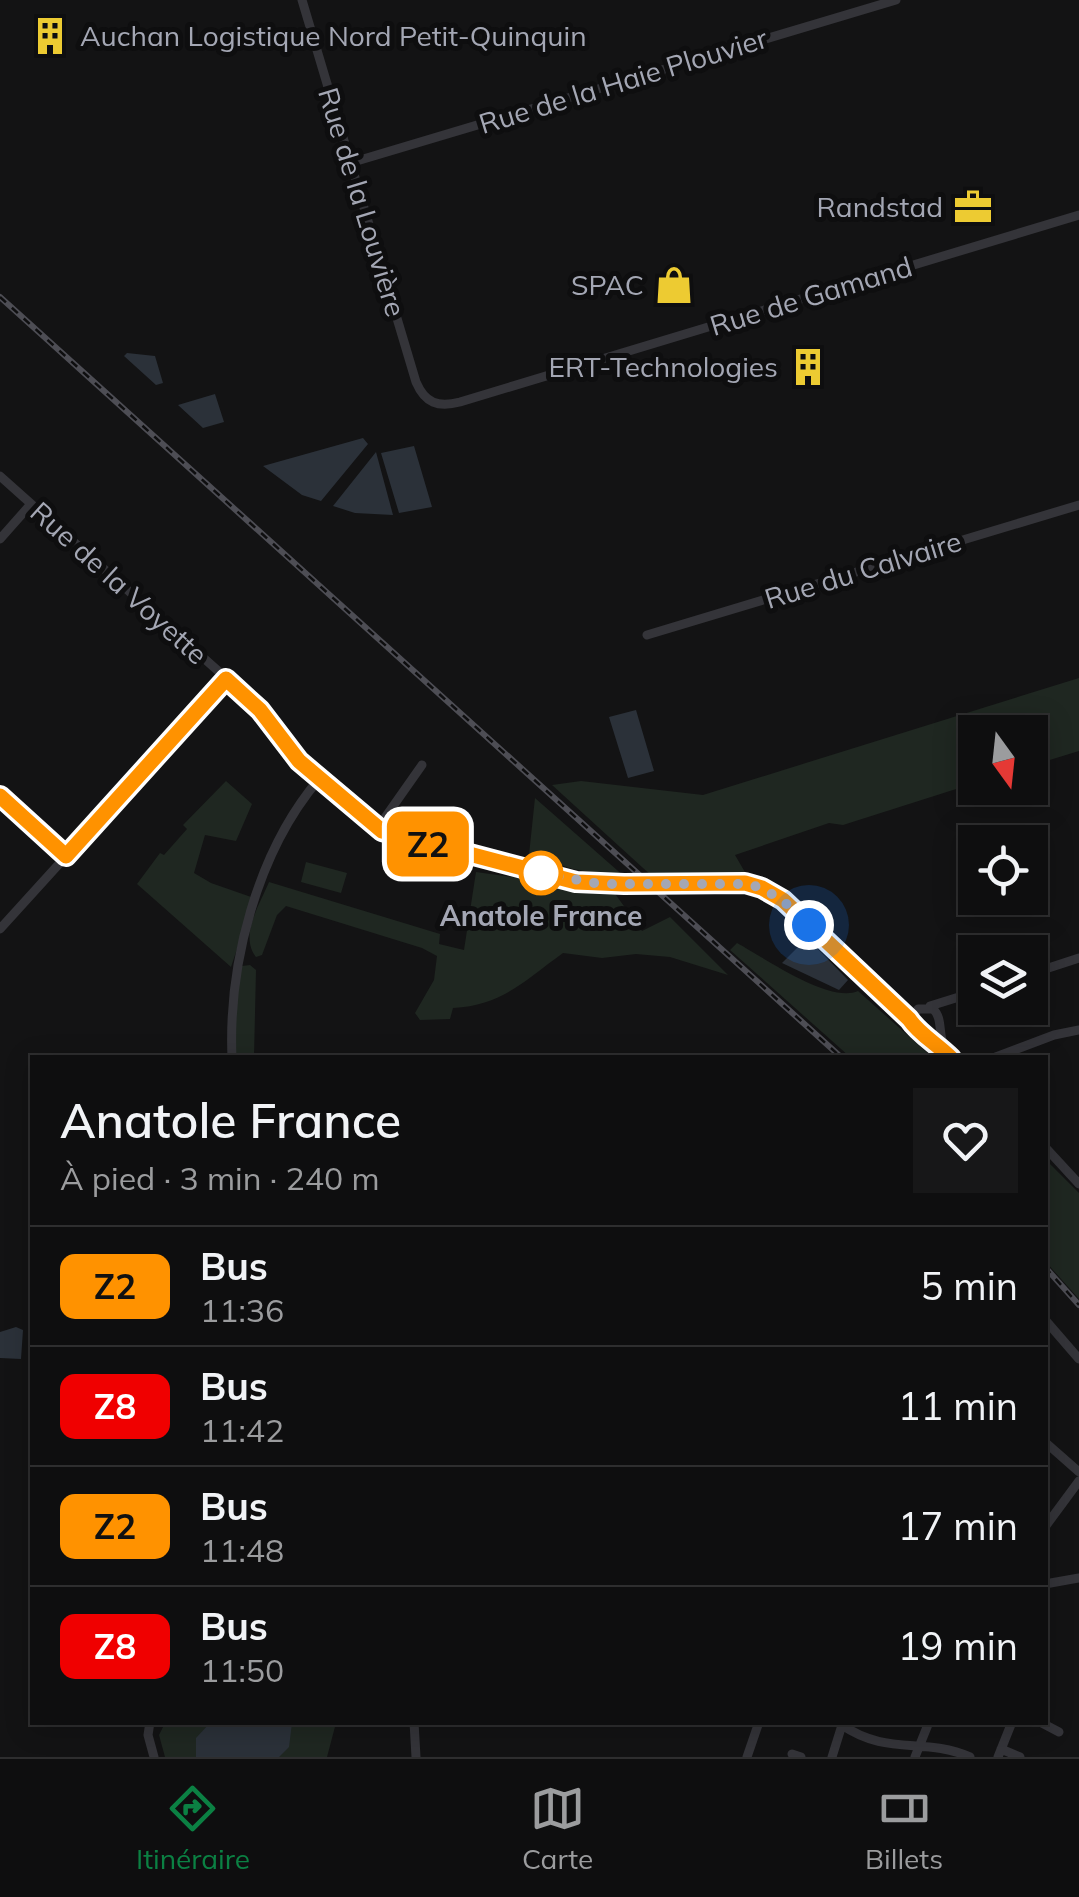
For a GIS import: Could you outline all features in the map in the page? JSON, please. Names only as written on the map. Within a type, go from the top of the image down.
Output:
[{"type":"street","name":"Rue de la Louvière","points":[[302,0],[416,382],[428,401]]},
{"type":"street","name":"Rue de la Haie Plouvier","points":[[350,163],[896,0]]},
{"type":"street","name":"Rue de Gamand","points":[[428,401],[442,405],[460,402],[1079,215]]},
{"type":"street","name":"Rue de la Voyette","points":[[0,476],[260,710],[294,755],[377,829]]},
{"type":"street","points":[[0,539],[31,504]]},
{"type":"street","name":"Rue du Calvaire","points":[[647,635],[1079,505]]},
{"type":"street","points":[[0,929],[226,679]]},
{"type":"street","points":[[422,764],[377,829],[583,882],[731,882],[762,888],[783,900],[949,1055]]},
{"type":"street","points":[[232,1055],[232,993],[243,942],[280,833],[296,806],[319,780]]},
{"type":"street","points":[[0,796],[66,856]]},
{"type":"street","points":[[1048,968],[1079,958]]},
{"type":"street","points":[[890,1003],[908,1009],[958,996]]},
{"type":"street","points":[[923,1034],[934,1032],[947,1006],[958,1000]]},
{"type":"street","points":[[924,1007],[935,1010],[941,1039],[950,1055]]},
{"type":"street","points":[[913,1025],[914,1014],[924,1007]]},
{"type":"street","points":[[1001,1055],[1079,1030]]},
{"type":"street","points":[[1048,1150],[1079,1184]]},
{"type":"street","points":[[1048,1323],[1079,1359]]},
{"type":"street","points":[[1050,1456],[1079,1472]]},
{"type":"street","points":[[1048,1523],[1079,1481]]},
{"type":"street","points":[[1048,1583],[1079,1578]]},
{"type":"street","points":[[150,1725],[154,1757]]},
{"type":"street","points":[[414,1725],[416,1757]]},
{"type":"street","points":[[747,1757],[759,1725]]},
{"type":"street","points":[[832,1757],[843,1725]]},
{"type":"street","points":[[844,1725],[870,1742],[948,1749],[970,1757]]},
{"type":"street","points":[[915,1757],[927,1725]]},
{"type":"street","points":[[1011,1725],[999,1753],[1020,1757]]},
{"type":"street","points":[[1046,1725],[1059,1732]]},
{"type":"shaded area","points":[[124,356],[155,356],[163,383],[156,385]]},
{"type":"shaded area","points":[[215,394],[224,422],[203,428],[178,405]]},
{"type":"shaded area","points":[[363,438],[368,444],[321,501],[302,495],[263,466]]},
{"type":"shaded area","points":[[414,446],[432,507],[399,513],[381,453]]},
{"type":"shaded area","points":[[376,452],[393,515],[355,513],[333,506]]},
{"type":"shaded area","points":[[1079,678],[1079,751],[1048,760],[1048,715],[960,715]]},
{"type":"shaded area","points":[[636,710],[654,771],[628,778],[609,717]]},
{"type":"shaded area","points":[[958,716],[958,788],[843,825],[829,823],[735,855],[749,879],[654,878],[552,785],[581,781],[703,795]]},
{"type":"shaded area","points":[[226,781],[252,804],[236,841],[205,835],[194,873],[254,898],[231,967],[137,884],[160,853],[164,855],[187,829],[183,825]]},
{"type":"shaded area","points":[[535,798],[626,878],[573,869],[529,855]]},
{"type":"shaded area","points":[[306,862],[347,873],[341,893],[301,882]]},
{"type":"shaded area","points":[[476,872],[613,891],[642,931],[670,917],[728,975],[670,957],[636,954],[602,958],[563,953],[499,997],[453,1008],[450,1019],[420,1020],[415,1013],[434,980],[437,956],[422,948],[286,906],[277,915],[262,955],[256,957],[251,949],[250,930],[269,882],[440,934],[439,944],[464,950]]},
{"type":"shaded area","points":[[807,938],[848,980],[839,990],[782,963]]},
{"type":"shaded area","points":[[737,943],[814,985],[831,991],[858,991],[930,1055],[848,1055],[730,950]]},
{"type":"shaded area","points":[[250,965],[256,970],[254,1055],[235,1055],[235,1003],[242,966]]},
{"type":"shaded area","points":[[1048,1162],[1079,1193],[1079,1299],[1048,1264]]},
{"type":"shaded area","points":[[16,1327],[23,1330],[21,1359],[0,1358],[0,1332]]},
{"type":"shaded area","points":[[164,1725],[335,1725],[327,1757],[165,1757],[159,1735]]},
{"type":"shaded area","points":[[208,1725],[292,1725],[289,1747],[279,1757],[196,1757],[196,1738]]},
{"type":"railway","points":[[0,297],[839,1055]]},
{"type":"railway","points":[[1048,1270],[1079,1305]]},
{"type":"bus line","name":"Z2","points":[[0,796],[66,856],[226,679],[260,710],[299,761],[382,831],[583,882],[739,883],[767,890],[783,900],[917,1031],[933,1039],[948,1055]]},
{"type":"place","name":"Auchan Logistique Nord Petit-Quinquin","points":[[50,36]]},
{"type":"place","name":"Randstad","points":[[973,207]]},
{"type":"place","name":"SPAC","points":[[674,285]]},
{"type":"place","name":"ERT-Technologies","points":[[808,367]]},
{"type":"place","name":"Anatole France","points":[[541,873]]},
{"type":"route","points":[[541,873],[600,884],[751,884],[780,898],[809,925]]}]
